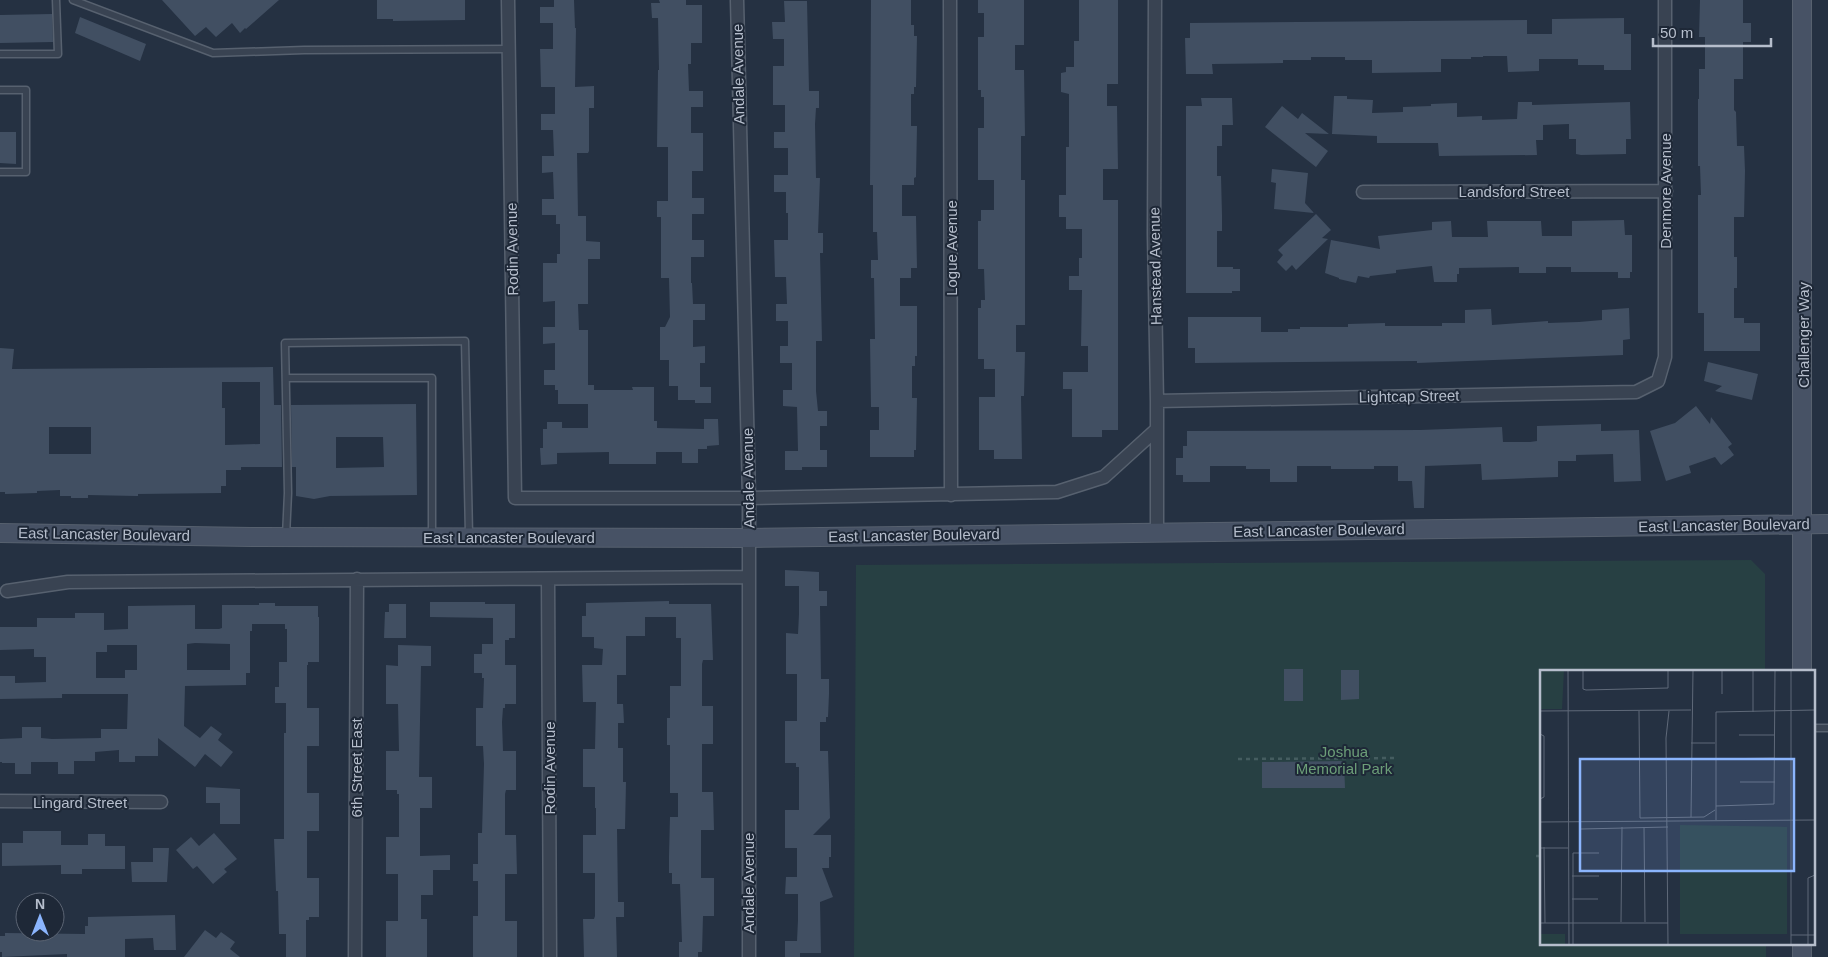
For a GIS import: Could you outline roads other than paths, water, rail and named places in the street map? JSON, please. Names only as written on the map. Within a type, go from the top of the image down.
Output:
[{"type":"main road","name":"Challenger Way","points":[[1802,0],[1802,670]]},
{"type":"main road","name":"East Lancaster Boulevard","points":[[0,533],[286,537],[749,538],[1828,524]]},
{"type":"main road","points":[[1802,944],[1802,957]]},
{"type":"street","name":"Rodin Avenue","points":[[508,0],[516,498],[749,498]]},
{"type":"street","name":"Andale Avenue","points":[[737,0],[749,498],[749,957]]},
{"type":"street","name":"Logue Avenue","points":[[950,0],[951,496]]},
{"type":"street","name":"Hanstead Avenue","points":[[1155,0],[1154,234],[1157,532]]},
{"type":"street","name":"Denmore Avenue","points":[[1658,381],[1665,357],[1665,0]]},
{"type":"street","name":"Landsford Street","points":[[1363,192],[1666,191]]},
{"type":"street","name":"Lightcap Street","points":[[1157,401],[1636,392],[1658,381]]},
{"type":"street","points":[[749,498],[951,496],[1057,492],[1104,477],[1157,429]]},
{"type":"street","points":[[7,591],[68,582],[748,576]]},
{"type":"street","name":"6th Street East","points":[[355,957],[358,579]]},
{"type":"street","name":"Rodin Avenue","points":[[548,579],[550,957]]},
{"type":"street","name":"Lingard Street","points":[[0,801],[161,802]]},
{"type":"lane","points":[[0,54],[58,54],[56,0]]},
{"type":"lane","points":[[73,0],[213,53],[304,50],[508,49]]},
{"type":"lane","points":[[0,90],[26,90],[26,172],[0,172]]},
{"type":"lane","points":[[286,537],[288,493],[285,343],[465,341],[469,537]]},
{"type":"lane","points":[[286,378],[432,378],[432,537]]},
{"type":"park label","name":"Joshua Memorial Park","points":[[1344,760]]}]
